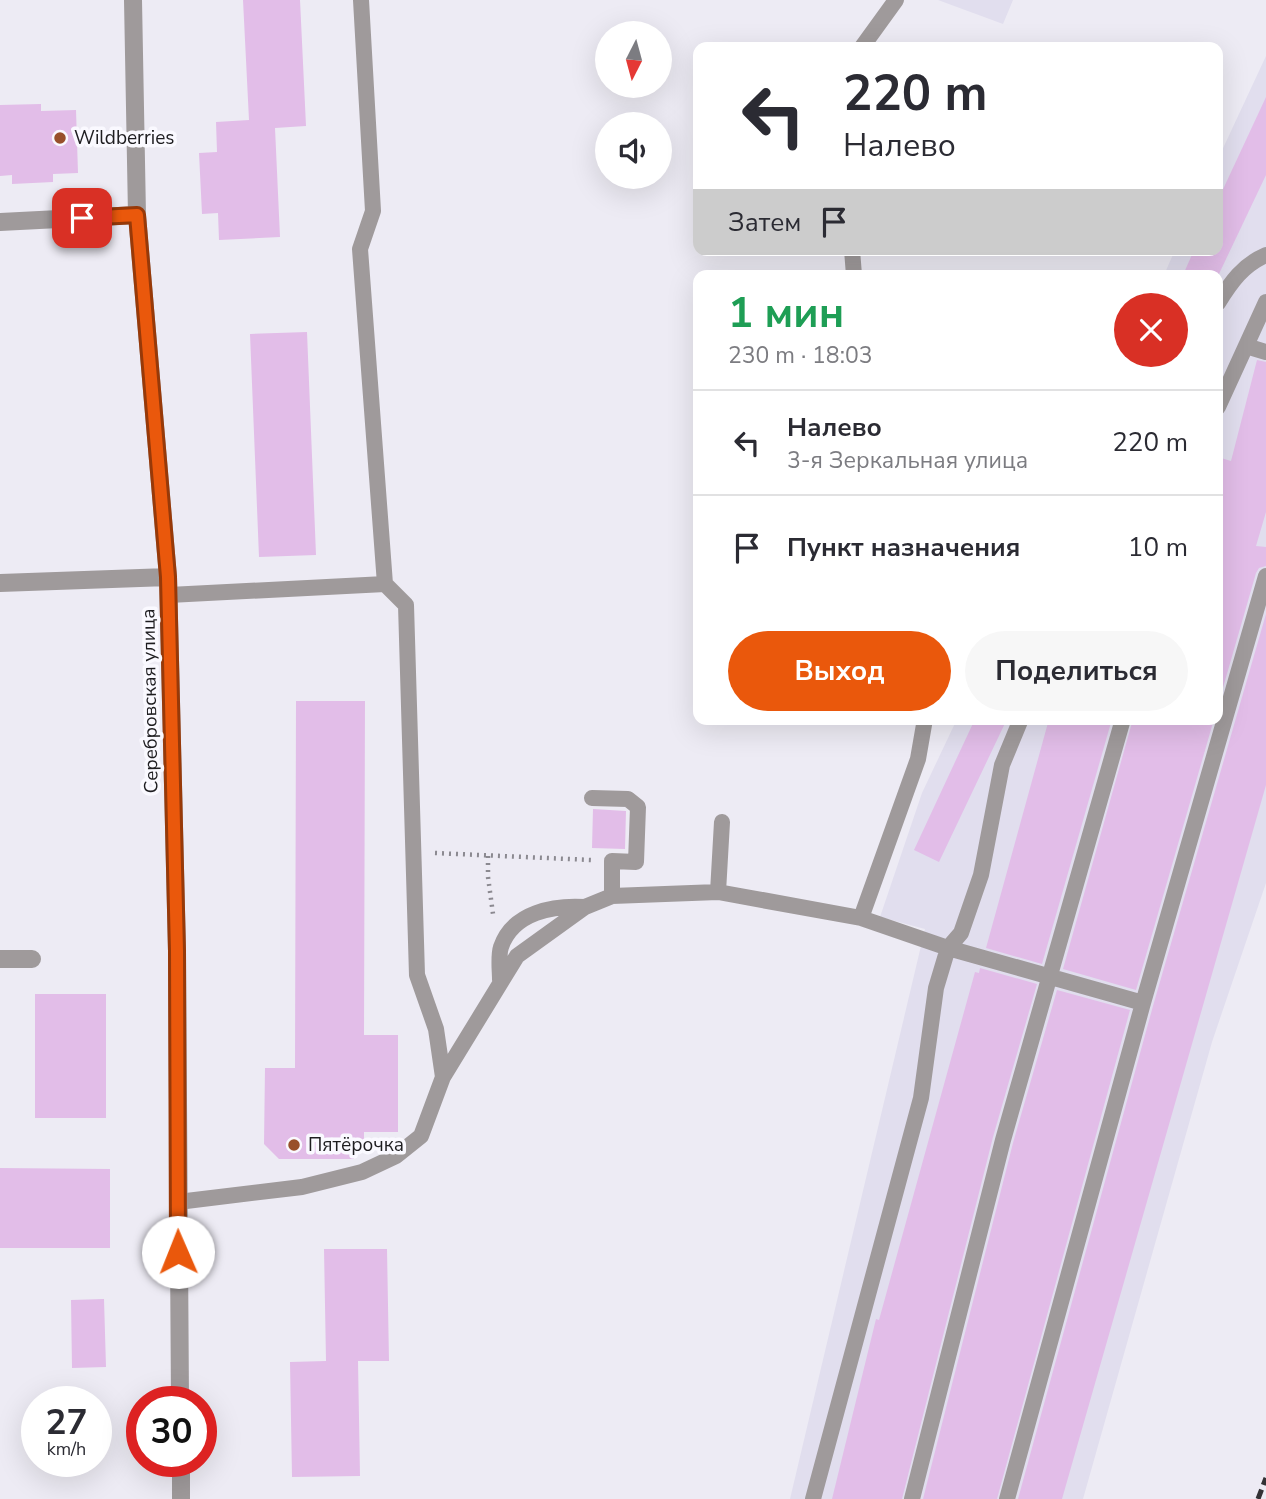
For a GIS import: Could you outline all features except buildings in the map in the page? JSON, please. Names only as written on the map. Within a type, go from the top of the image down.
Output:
[{"type":"street","name":"Серебровская улица","points":[[133,0],[137,215],[169,586],[176,938],[180,1386]]},
{"type":"street","points":[[0,222],[137,215]]},
{"type":"street","points":[[0,583],[169,586]]},
{"type":"street","points":[[0,959],[32,959]]},
{"type":"street","points":[[181,1477],[181,1499]]},
{"type":"lane","points":[[362,0],[373,211],[360,249],[385,584],[406,605],[417,975],[436,1029],[443,1077]]},
{"type":"lane","points":[[866,42],[896,0]]},
{"type":"lane","points":[[1223,296],[1238,274],[1251,262],[1266,255]]},
{"type":"lane","points":[[1223,396],[1266,302]]},
{"type":"lane","points":[[1246,346],[1266,352]]},
{"type":"lane","points":[[1007,1499],[1143,1003],[1266,576]]},
{"type":"lane","points":[[169,586],[385,584]]},
{"type":"lane","points":[[861,918],[918,759],[924,725]]},
{"type":"lane","points":[[813,1499],[921,1098],[936,988],[948,948],[961,933],[981,875],[1002,765],[1019,725]]},
{"type":"lane","points":[[912,1499],[1003,1140],[1121,725]]},
{"type":"lane","points":[[592,798],[628,799],[638,807],[636,862],[612,861],[612,896]]},
{"type":"lane","points":[[718,892],[722,821]]},
{"type":"lane","points":[[178,1202],[302,1187],[362,1172],[421,1136],[443,1077],[517,956],[585,907],[612,896],[718,892],[861,918],[948,948],[1143,1003]]},
{"type":"lane","points":[[500,981],[501,947],[518,922],[561,906],[585,907]]},
{"type":"path","points":[[438,853],[612,861]]},
{"type":"path","points":[[488,856],[491,904],[501,947]]},
{"type":"shaded area","points":[[938,0],[1013,0],[1003,24]]},
{"type":"shaded area","points":[[1266,56],[1266,883],[1212,1042],[1083,1499],[790,1499],[925,929],[880,917],[922,793],[954,725],[1223,725],[1223,270],[1166,270],[1172,256],[1223,256],[1223,148]]},
{"type":"railway","points":[[1258,1499],[1266,1478]]},
{"type":"place","name":"Wildberries","points":[[60,138]]},
{"type":"place","name":"Пятёрочка","points":[[294,1145]]},
{"type":"route","points":[[82,218],[137,215],[168,577],[177,951],[178,1252]]}]
